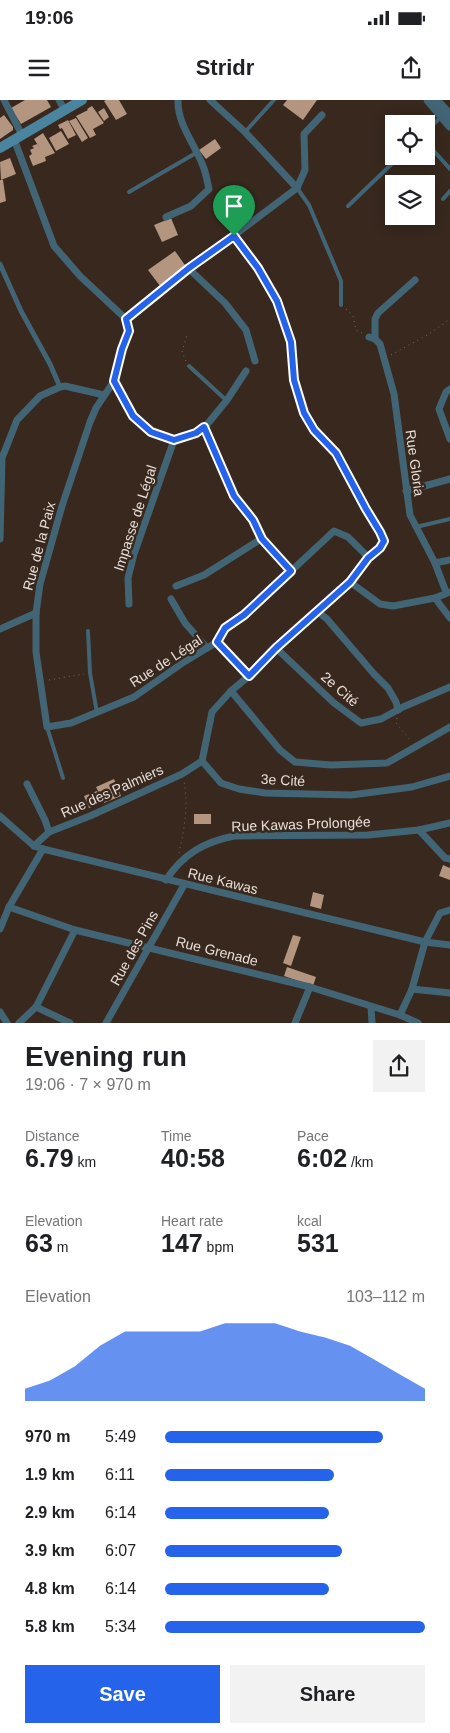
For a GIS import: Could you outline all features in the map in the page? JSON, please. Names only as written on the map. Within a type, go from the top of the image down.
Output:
[{"type":"main road","points":[[0,148],[61,105],[82,100]]},
{"type":"street","points":[[4,100],[54,246],[80,276],[126,319],[129,331],[122,349],[114,381],[133,416],[151,432],[174,440],[196,433],[204,427],[226,400],[246,371]]},
{"type":"street","points":[[166,217],[191,206],[208,189],[203,164],[184,125],[178,108],[178,100]]},
{"type":"street","points":[[210,100],[245,132],[297,188]]},
{"type":"street","points":[[428,100],[446,116]]},
{"type":"street","points":[[436,100],[450,126]]},
{"type":"street","points":[[126,319],[189,268],[297,188],[306,170],[304,134],[322,115]]},
{"type":"street","points":[[202,762],[212,712],[276,648],[318,612],[351,580],[384,541],[336,453],[314,430],[304,413],[294,380],[291,342],[277,301],[258,268],[234,236]]},
{"type":"street","points":[[0,264],[21,311],[60,386]]},
{"type":"street","points":[[189,268],[225,304],[246,330],[255,361]]},
{"type":"street","points":[[372,338],[375,319],[378,313],[415,280]]},
{"type":"street","name":"Rue Gloria","points":[[372,338],[380,344],[394,394],[410,515],[448,592]]},
{"type":"street","name":"Rue de la Paix","points":[[47,727],[36,652],[36,613],[46,561],[90,422],[104,395],[114,381]]},
{"type":"street","points":[[0,539],[2,458],[17,420],[40,396],[60,386],[104,395]]},
{"type":"street","points":[[450,389],[446,392],[439,409],[450,439]]},
{"type":"street","points":[[204,427],[234,496],[253,520],[262,539],[291,571]]},
{"type":"street","name":"Impasse de Légal","points":[[129,604],[128,578],[134,554],[174,440]]},
{"type":"street","points":[[406,491],[450,480]]},
{"type":"street","name":"Rue de Légal","points":[[47,727],[71,723],[134,697],[217,642],[225,628],[244,615],[334,531],[348,537],[368,558]]},
{"type":"street","points":[[176,586],[204,575],[262,539]]},
{"type":"street","points":[[435,563],[450,560]]},
{"type":"street","points":[[351,580],[380,604],[393,606],[435,598],[448,592]]},
{"type":"street","points":[[435,598],[450,618]]},
{"type":"street","points":[[171,599],[185,623],[207,648]]},
{"type":"street","points":[[318,612],[327,618],[388,688],[398,710]]},
{"type":"street","points":[[0,629],[36,613]]},
{"type":"street","points":[[217,642],[249,676]]},
{"type":"street","name":"2e Cité","points":[[276,648],[334,703],[361,724],[381,719],[450,687]]},
{"type":"street","name":"3e Cité","points":[[231,692],[280,750],[295,762],[331,765],[387,764],[450,727]]},
{"type":"street","name":"3e Cité","points":[[202,762],[221,783],[265,793],[352,795],[412,787],[450,776]]},
{"type":"street","name":"Rue des Palmiers","points":[[34,846],[49,832],[90,816],[182,774],[202,762]]},
{"type":"street","points":[[27,784],[49,832]]},
{"type":"street","name":"Rue Kawas","points":[[0,816],[34,846],[42,849],[425,942],[450,945]]},
{"type":"street","name":"Rue Kawas Prolongée","points":[[166,880],[176,865],[189,855],[205,845],[234,836],[368,835],[419,830],[450,823]]},
{"type":"street","points":[[419,830],[445,858],[450,859]]},
{"type":"street","points":[[0,928],[42,849]]},
{"type":"street","name":"Rue des Pins","points":[[106,1023],[184,884]]},
{"type":"street","name":"Rue Grenade","points":[[9,908],[74,930],[310,987],[400,1015],[418,1023]]},
{"type":"street","points":[[400,1015],[412,989],[425,942],[440,913],[450,910]]},
{"type":"street","points":[[18,1023],[36,1007],[74,930]]},
{"type":"street","points":[[295,1023],[310,987]]},
{"type":"street","points":[[412,989],[450,993]]},
{"type":"street","points":[[36,1007],[70,1023]]},
{"type":"street","points":[[371,1007],[372,1023]]},
{"type":"street","points":[[0,1012],[7,1023]]},
{"type":"lane","points":[[245,132],[274,100]]},
{"type":"lane","points":[[435,124],[446,116]]},
{"type":"lane","points":[[435,152],[450,169]]},
{"type":"lane","points":[[129,192],[196,153]]},
{"type":"lane","points":[[348,206],[391,165]]},
{"type":"lane","points":[[297,188],[309,206],[341,281],[341,305]]},
{"type":"lane","points":[[442,199],[450,191]]},
{"type":"lane","points":[[189,366],[226,400]]},
{"type":"lane","points":[[416,527],[450,519]]},
{"type":"lane","points":[[88,631],[90,673],[97,713]]},
{"type":"lane","points":[[47,727],[63,778]]},
{"type":"path","points":[[341,305],[352,316],[356,330],[372,338]]},
{"type":"path","points":[[384,358],[429,334],[450,319]]},
{"type":"path","points":[[187,335],[182,352],[189,366]]},
{"type":"path","points":[[40,681],[90,673]]},
{"type":"path","points":[[396,723],[416,747]]},
{"type":"path","points":[[176,865],[184,832],[186,807],[185,786],[182,774]]},
{"type":"building","points":[[25,100],[47,100],[51,107],[21,124],[11,108]]},
{"type":"building","points":[[119,100],[127,114],[116,120],[104,101]]},
{"type":"building","points":[[287,100],[317,100],[303,120],[283,105]]},
{"type":"building","points":[[92,106],[104,123],[93,129],[96,135],[90,138],[76,116]]},
{"type":"building","points":[[104,108],[109,117],[104,121],[98,112]]},
{"type":"building","points":[[4,115],[13,127],[13,130],[0,139],[0,118]]},
{"type":"building","points":[[76,118],[88,138],[82,142],[69,121]]},
{"type":"building","points":[[68,120],[76,135],[68,139],[62,128],[60,129],[58,125]]},
{"type":"building","points":[[61,131],[69,144],[56,151],[49,138]]},
{"type":"building","points":[[43,133],[55,153],[45,157],[46,161],[33,166],[29,156],[32,154],[30,150],[34,148],[32,146],[37,144],[41,150],[34,139]]},
{"type":"building","points":[[215,139],[221,148],[206,159],[199,150]]},
{"type":"building","points":[[10,158],[16,174],[1,180],[0,162]]},
{"type":"building","points":[[0,180],[3,180],[6,201],[0,203]]},
{"type":"building","points":[[171,218],[178,235],[162,242],[154,225]]},
{"type":"building","points":[[175,251],[187,268],[160,286],[148,270]]},
{"type":"building","points":[[114,779],[121,796],[104,803],[96,787]]},
{"type":"building","points":[[97,791],[102,803],[89,808],[84,796]]},
{"type":"building","points":[[194,814],[211,814],[211,824],[194,824]]},
{"type":"building","points":[[443,865],[450,868],[450,880],[439,876]]},
{"type":"building","points":[[313,892],[324,895],[321,909],[310,906]]},
{"type":"building","points":[[293,935],[301,937],[291,966],[283,963]]},
{"type":"building","points":[[287,967],[316,977],[313,986],[284,976]]},
{"type":"route","points":[[234,236],[258,268],[277,301],[291,342],[294,380],[304,413],[314,430],[336,453],[384,541],[350,582],[276,648],[249,676],[217,642],[225,628],[244,615],[291,571],[262,539],[253,520],[234,496],[204,427],[196,433],[174,440],[151,432],[133,416],[114,381],[122,349],[129,331],[126,319],[189,268],[234,236]]}]
